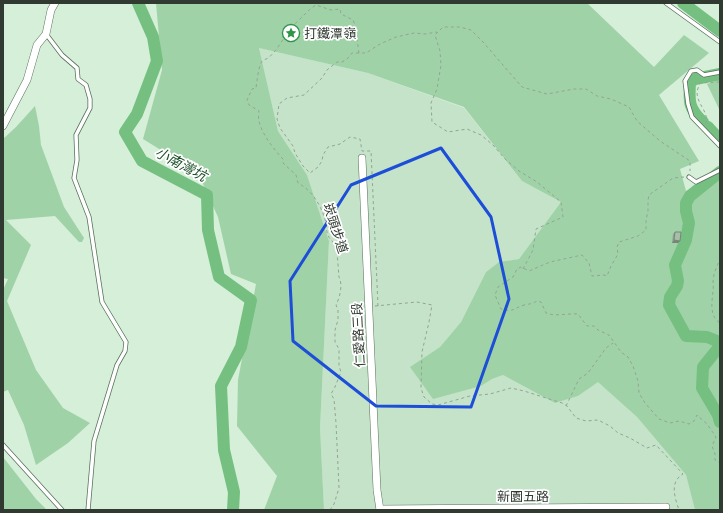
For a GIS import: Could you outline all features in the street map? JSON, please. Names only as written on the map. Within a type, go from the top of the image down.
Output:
[{"type":"street","points":[[3,126],[27,80],[37,45],[46,34],[51,10],[55,3]]},
{"type":"street","name":"仁愛路三段","points":[[362,154],[377,490],[380,509]]},
{"type":"street","name":"新園五路","points":[[380,509],[555,509],[666,506]]},
{"type":"lane","points":[[666,3],[720,42]]},
{"type":"lane","points":[[46,34],[62,55],[77,68],[78,79],[86,86],[90,98],[90,108],[76,135],[77,160],[74,178],[89,217],[102,302],[126,342],[125,351],[117,364],[94,441],[88,510]]},
{"type":"lane","points":[[720,72],[704,75],[698,70],[691,71],[685,80],[688,104],[692,117],[720,146]]},
{"type":"lane","points":[[690,177],[696,182],[720,170]]},
{"type":"lane","points":[[3,445],[62,510]]},
{"type":"path","name":"崁頭步道","points":[[330,510],[334,504],[339,488],[334,399],[330,394],[335,387],[340,372],[339,349],[335,342],[335,330],[338,320],[338,310],[336,305],[340,298],[341,281],[339,277],[334,244],[327,235],[327,225],[322,215],[323,210],[318,201],[304,186],[298,183],[296,175],[283,163],[284,159],[276,152],[266,138],[258,121],[259,111],[249,105],[248,100],[252,89],[256,88],[260,64],[264,59],[268,58],[276,48],[287,33],[288,29],[296,24],[298,20],[316,6],[331,10],[340,9],[341,14],[353,20],[355,25],[358,53]]},
{"type":"path","points":[[378,306],[371,151],[362,154],[360,139],[350,137],[340,144],[328,148],[318,167],[310,173],[303,166],[280,128],[278,119],[279,104],[287,98],[304,95],[322,78],[327,70],[337,62],[342,62],[348,59],[352,53],[366,53],[380,44],[396,37],[414,33],[425,34],[437,32],[443,27],[460,27],[471,30],[522,86],[547,94],[574,89],[586,89],[598,96],[612,99],[629,107],[637,121],[660,141],[690,161],[690,177],[673,178],[649,195],[646,230],[638,236],[620,242],[617,247],[618,254],[607,276],[592,276],[589,263],[582,255],[550,262],[529,271],[520,268],[517,269],[513,276],[498,287],[495,295],[501,309],[512,311],[524,305],[531,305],[537,301],[541,302],[546,313],[552,315],[570,313],[578,314],[587,326],[594,326],[598,330],[609,335],[633,366],[638,381],[639,392],[652,411],[659,419],[670,423],[679,421],[689,424],[694,421],[696,414],[707,424],[716,437],[712,446],[715,454],[714,460],[720,463]]},
{"type":"path","points":[[437,32],[435,35],[440,51],[441,64],[437,89],[431,103],[432,122],[448,132],[467,129],[481,135],[493,145],[518,171],[537,182],[561,202],[563,217],[536,229],[533,250],[524,269]]},
{"type":"path","points":[[704,128],[707,118],[706,113],[701,106],[696,92],[700,83],[720,82]]},
{"type":"path","points":[[720,257],[718,268],[714,273],[712,282],[714,289],[712,312],[715,320],[720,323]]},
{"type":"path","points":[[369,307],[418,302],[432,305],[422,352],[421,388],[424,397],[432,404],[438,405],[470,396],[490,394],[511,388],[566,406],[576,418],[586,421],[598,420],[610,426],[618,433],[647,448],[656,445],[683,474],[676,480],[674,490],[679,510]]},
{"type":"path","points":[[566,406],[579,379],[588,373],[606,348],[614,342]]},
{"type":"highlighted area","points":[[441,148],[491,217],[509,299],[471,407],[376,406],[293,341],[290,281],[351,185]]},
{"type":"shaded area","points":[[156,3],[587,3],[654,67],[684,35],[709,53],[659,95],[699,161],[680,169],[686,191],[720,175],[720,510],[695,510],[686,475],[637,417],[598,382],[578,396],[555,403],[503,375],[492,379],[481,386],[433,399],[410,367],[440,347],[461,322],[486,272],[499,262],[519,259],[561,202],[522,181],[464,107],[368,73],[259,48],[278,131],[307,175],[329,241],[320,428],[324,510],[264,510],[277,476],[237,426],[238,380],[256,284],[231,274],[218,217],[198,173],[143,139],[162,70]]},
{"type":"shaded area","points":[[259,48],[368,73],[464,108],[522,181],[561,202],[519,259],[499,262],[486,272],[461,322],[440,347],[411,367],[481,386],[492,379],[503,375],[555,403],[578,396],[598,381],[637,417],[686,475],[695,510],[324,510],[320,428],[329,241],[307,175],[278,131]]},
{"type":"shaded area","points":[[720,79],[720,111],[707,84]]},
{"type":"shaded area","points":[[35,106],[41,145],[64,207],[84,238],[82,242],[79,242],[55,216],[6,220],[31,245],[7,301],[36,370],[63,408],[90,423],[68,443],[36,465],[24,425],[8,390],[3,392],[3,290],[8,279],[3,278],[3,139]]},
{"type":"shaded area","points":[[3,457],[36,499],[47,510],[3,510]]},
{"type":"building","points":[[675,232],[681,232],[680,241],[674,240]]},
{"type":"waterway","name":"小南灣坑","points":[[138,3],[153,37],[157,61],[137,114],[125,132],[142,161],[207,195],[208,230],[219,277],[251,300],[241,347],[221,386],[224,450],[234,492],[233,510]]},
{"type":"waterway","points":[[683,3],[720,31]]},
{"type":"waterway","points":[[703,122],[694,113],[690,104],[690,82],[695,79],[720,74]]},
{"type":"waterway","points":[[708,127],[720,140]]},
{"type":"waterway","points":[[720,172],[690,196],[686,203],[689,223],[686,240],[675,265],[678,281],[677,286],[670,297],[669,305],[686,336],[707,337],[717,341],[719,347],[703,367],[702,388],[718,415],[720,422]]},
{"type":"place","name":"打鐵潭嶺","points":[[291,33]]}]
